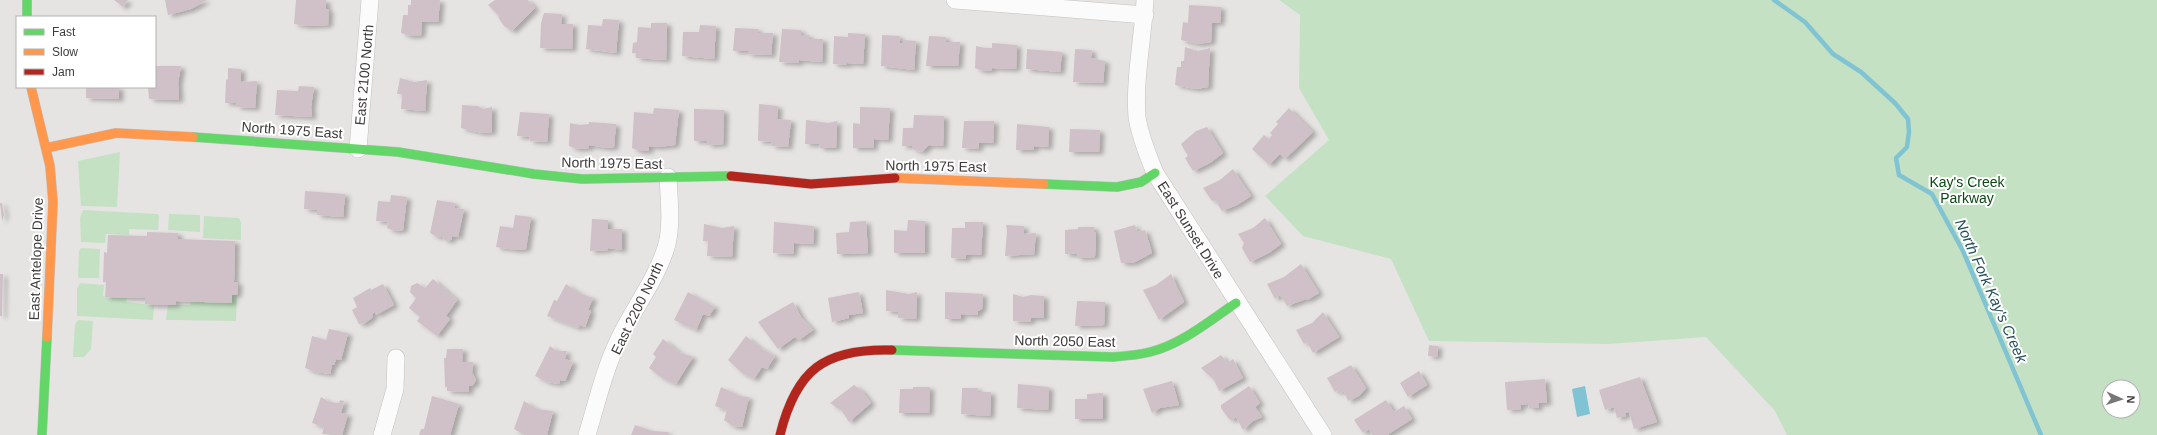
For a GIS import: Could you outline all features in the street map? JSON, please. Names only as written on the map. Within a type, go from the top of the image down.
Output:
[{"type":"street","points":[[27,0],[27,16]]},
{"type":"street","name":"East 2100 North","points":[[358,150],[370,0]]},
{"type":"street","points":[[956,0],[1145,7]]},
{"type":"street","name":"East Sunset Drive","points":[[1145,7],[1137,99],[1137,117],[1141,136],[1155,173],[1236,303],[1323,435]]},
{"type":"street","name":"East Antelope Drive","points":[[30,88],[46,148],[53,202],[42,435]]},
{"type":"street","name":"North 1975 East","points":[[46,148],[116,133],[132,132],[439,157],[526,173],[582,179],[731,176],[811,184],[899,178],[1117,187],[1141,182],[1155,173]]},
{"type":"street","name":"East 2200 North","points":[[587,435],[604,377],[620,338],[659,266],[667,244],[670,221],[668,177]]},
{"type":"street","name":"North 2050 East","points":[[780,435],[790,400],[803,379],[818,366],[836,356],[856,350],[1113,357],[1138,355],[1157,350],[1180,339],[1236,303]]},
{"type":"street","points":[[382,435],[395,389],[396,358]]},
{"type":"green space","name":"Kay's Creek Parkway","points":[[1279,0],[2157,0],[2157,435],[1787,435],[1775,411],[1706,337],[1609,344],[1429,341],[1391,259],[1303,236],[1265,196],[1329,140],[1299,88],[1300,15]]},
{"type":"green space","points":[[120,152],[117,207],[81,206],[78,161]]},
{"type":"green space","points":[[83,210],[157,214],[159,216],[158,230],[129,229],[129,235],[106,234],[105,243],[81,242],[80,218]]},
{"type":"green space","points":[[169,214],[200,215],[200,232],[168,230]]},
{"type":"green space","points":[[204,216],[239,218],[241,222],[241,240],[203,238]]},
{"type":"green space","points":[[81,248],[100,249],[99,278],[79,278],[79,251]]},
{"type":"green space","points":[[80,283],[104,285],[103,295],[105,297],[127,298],[126,302],[154,305],[153,320],[77,316],[77,289]]},
{"type":"green space","points":[[232,295],[237,295],[236,321],[166,320],[168,305],[190,305],[191,302],[232,303]]},
{"type":"green space","points":[[78,320],[93,321],[91,349],[84,357],[73,357],[75,324]]},
{"type":"water","points":[[1585,386],[1590,414],[1577,417],[1572,389]]},
{"type":"building","points":[[114,0],[128,0],[123,7]]},
{"type":"building","points":[[165,0],[207,0],[191,9],[168,15]]},
{"type":"building","points":[[296,0],[326,0],[326,9],[329,9],[328,25],[307,26],[294,24]]},
{"type":"building","points":[[411,0],[440,0],[438,22],[422,22],[421,35],[410,36],[401,33],[403,15],[408,15],[408,5],[411,5]]},
{"type":"building","points":[[495,0],[528,0],[535,8],[512,31],[504,26],[498,17],[499,16],[488,5]]},
{"type":"building","points":[[1189,5],[1221,7],[1220,23],[1212,23],[1211,42],[1198,44],[1181,40],[1183,22],[1188,23]]},
{"type":"building","points":[[544,13],[562,14],[561,24],[573,24],[572,49],[540,48],[541,23]]},
{"type":"building","points":[[603,19],[619,20],[616,53],[586,49],[588,25],[602,26]]},
{"type":"building","points":[[651,23],[667,23],[666,60],[636,58],[636,53],[632,53],[633,43],[637,42],[638,27],[651,28]]},
{"type":"building","points":[[700,25],[716,26],[714,59],[682,56],[683,32],[699,32]]},
{"type":"building","points":[[735,28],[758,29],[758,33],[773,33],[771,55],[748,54],[748,51],[733,51]]},
{"type":"building","points":[[782,29],[801,30],[801,35],[809,35],[809,39],[823,39],[822,62],[799,60],[799,63],[779,62]]},
{"type":"building","points":[[848,33],[865,34],[863,64],[833,64],[834,36],[848,37]]},
{"type":"building","points":[[882,35],[900,36],[899,43],[903,43],[903,40],[916,41],[914,70],[881,66]]},
{"type":"building","points":[[929,36],[946,37],[946,42],[960,42],[958,66],[926,66]]},
{"type":"building","points":[[992,43],[1017,45],[1016,69],[992,68],[992,70],[983,71],[975,68],[976,46],[992,48]]},
{"type":"building","points":[[1185,47],[1198,51],[1210,48],[1208,87],[1196,89],[1175,85],[1177,67],[1181,67],[1181,61],[1184,61]]},
{"type":"building","points":[[1027,49],[1062,52],[1060,72],[1026,69]]},
{"type":"building","points":[[1075,49],[1092,50],[1091,58],[1105,61],[1103,83],[1073,82]]},
{"type":"building","points":[[156,66],[181,66],[178,83],[179,100],[149,99],[148,88],[156,88]]},
{"type":"building","points":[[228,68],[241,69],[241,82],[257,81],[255,108],[236,107],[237,103],[225,103]]},
{"type":"building","points":[[400,78],[414,82],[427,80],[425,111],[401,109],[402,94],[397,94]]},
{"type":"building","points":[[299,86],[314,87],[311,107],[312,117],[275,115],[277,90],[298,91]]},
{"type":"building","points":[[86,88],[119,88],[119,99],[86,98]]},
{"type":"building","points":[[759,104],[778,106],[777,119],[791,120],[788,147],[771,146],[772,142],[758,141]]},
{"type":"building","points":[[462,105],[478,106],[483,109],[492,107],[492,132],[482,133],[461,128]]},
{"type":"building","points":[[860,107],[890,108],[888,140],[874,139],[873,148],[853,148],[853,123],[860,124]]},
{"type":"building","points":[[654,108],[679,110],[675,145],[658,147],[649,146],[649,151],[639,151],[632,148],[634,112],[653,114]]},
{"type":"building","points":[[1289,108],[1313,132],[1285,159],[1280,154],[1269,165],[1252,149],[1264,135],[1269,139],[1272,135],[1270,133],[1278,124],[1276,122]]},
{"type":"building","points":[[694,109],[724,110],[723,144],[707,145],[708,141],[694,141]]},
{"type":"building","points":[[520,112],[549,114],[547,142],[530,141],[529,137],[517,136]]},
{"type":"building","points":[[914,115],[944,116],[943,146],[929,145],[922,152],[912,149],[912,146],[902,146],[903,128],[913,128]]},
{"type":"building","points":[[806,120],[828,123],[837,121],[836,148],[820,148],[819,144],[805,144]]},
{"type":"building","points":[[964,121],[994,121],[993,143],[979,143],[978,149],[962,148]]},
{"type":"building","points":[[589,122],[616,124],[614,147],[607,148],[589,145],[589,148],[577,149],[569,146],[570,123],[580,125],[589,124]]},
{"type":"building","points":[[1017,124],[1049,127],[1048,147],[1034,146],[1034,150],[1016,150]]},
{"type":"building","points":[[1207,127],[1223,153],[1210,163],[1193,171],[1185,158],[1188,156],[1181,144],[1196,131]]},
{"type":"building","points":[[1070,129],[1100,130],[1099,152],[1069,152]]},
{"type":"building","points":[[1233,169],[1251,196],[1237,205],[1222,211],[1215,200],[1212,201],[1203,188],[1220,180]]},
{"type":"building","points":[[305,191],[345,194],[343,217],[317,215],[317,210],[304,209]]},
{"type":"building","points":[[391,195],[407,197],[403,230],[394,231],[387,228],[388,222],[376,221],[378,201],[390,202]]},
{"type":"building","points":[[437,200],[455,203],[454,208],[464,209],[458,237],[452,236],[452,239],[448,241],[444,240],[442,236],[437,237],[430,233]]},
{"type":"building","points":[[0,203],[2,203],[4,215],[2,221]]},
{"type":"building","points":[[515,215],[531,217],[526,249],[517,250],[496,247],[500,226],[513,228]]},
{"type":"building","points":[[1265,218],[1281,244],[1269,253],[1250,262],[1242,248],[1244,243],[1238,234],[1253,228]]},
{"type":"building","points":[[592,219],[608,220],[608,229],[622,229],[622,250],[608,248],[608,250],[590,251]]},
{"type":"building","points":[[908,220],[925,221],[925,253],[894,253],[894,230],[907,231]]},
{"type":"building","points":[[866,221],[868,253],[837,254],[836,233],[849,232],[850,222]]},
{"type":"building","points":[[774,222],[814,226],[813,244],[794,243],[793,254],[773,253]]},
{"type":"building","points":[[965,222],[983,222],[981,255],[966,255],[966,259],[951,258],[952,228],[965,228]]},
{"type":"building","points":[[704,224],[722,228],[734,226],[732,257],[707,256],[708,241],[703,241]]},
{"type":"building","points":[[1006,225],[1024,226],[1024,234],[1036,233],[1034,254],[1005,256]]},
{"type":"building","points":[[1135,225],[1137,232],[1145,230],[1152,253],[1133,263],[1121,263],[1114,231]]},
{"type":"building","points":[[1078,227],[1094,227],[1094,232],[1096,232],[1095,257],[1077,258],[1077,254],[1065,254],[1065,230],[1078,229]]},
{"type":"building","points":[[147,232],[178,233],[178,239],[235,241],[234,282],[238,282],[237,295],[232,295],[232,303],[176,301],[175,305],[154,305],[145,304],[145,298],[105,297],[106,282],[103,282],[104,252],[107,253],[108,235],[147,236]]},
{"type":"building","points":[[1301,264],[1319,293],[1307,300],[1306,299],[1287,306],[1280,295],[1275,299],[1267,284],[1284,277]]},
{"type":"building","points":[[0,274],[3,274],[2,316],[0,316]]},
{"type":"building","points":[[1171,274],[1184,302],[1159,320],[1143,290],[1156,285]]},
{"type":"building","points":[[433,279],[457,300],[446,316],[450,319],[437,336],[417,321],[420,317],[409,308],[416,298],[410,292],[411,286],[417,283],[425,288]]},
{"type":"building","points":[[383,284],[394,305],[376,315],[375,312],[372,314],[373,317],[365,323],[359,324],[352,310],[357,307],[353,298],[370,288],[371,290]]},
{"type":"building","points":[[566,284],[579,293],[593,298],[588,310],[591,311],[585,327],[580,325],[578,328],[547,316],[554,300],[557,301]]},
{"type":"building","points":[[886,290],[909,294],[917,292],[916,319],[898,318],[898,312],[886,311]]},
{"type":"building","points":[[688,292],[715,307],[709,316],[703,314],[696,330],[674,320]]},
{"type":"building","points":[[859,292],[863,313],[849,315],[849,318],[832,322],[828,298]]},
{"type":"building","points":[[945,292],[983,294],[982,309],[978,311],[978,315],[961,314],[961,319],[945,319]]},
{"type":"building","points":[[1013,294],[1023,297],[1031,295],[1044,296],[1044,318],[1031,318],[1031,321],[1026,322],[1013,321]]},
{"type":"building","points":[[1077,301],[1105,302],[1104,325],[1075,326]]},
{"type":"building","points":[[793,302],[801,317],[813,330],[799,340],[795,337],[778,349],[758,322]]},
{"type":"building","points":[[1323,312],[1339,337],[1313,353],[1307,342],[1304,344],[1296,330],[1312,323]]},
{"type":"building","points":[[329,329],[348,333],[341,360],[336,359],[334,365],[332,365],[330,374],[316,372],[305,368],[312,336],[326,340]]},
{"type":"building","points":[[746,336],[759,347],[775,356],[767,369],[762,367],[754,379],[742,373],[728,360]]},
{"type":"building","points":[[663,339],[679,352],[693,357],[676,384],[662,378],[649,368],[656,357],[653,354]]},
{"type":"building","points":[[1429,345],[1438,346],[1437,357],[1428,356]]},
{"type":"building","points":[[550,346],[557,351],[567,351],[565,359],[573,362],[565,381],[560,380],[559,384],[547,382],[535,376]]},
{"type":"building","points":[[447,349],[463,349],[462,362],[473,362],[472,372],[476,380],[473,385],[469,386],[469,392],[447,391],[447,387],[445,387],[444,358],[446,358]]},
{"type":"building","points":[[1221,355],[1227,363],[1233,359],[1243,378],[1219,391],[1214,380],[1201,368]]},
{"type":"building","points":[[1351,365],[1366,388],[1359,396],[1348,401],[1344,391],[1341,393],[1339,390],[1335,392],[1327,378]]},
{"type":"building","points":[[1419,371],[1427,385],[1408,397],[1400,383]]},
{"type":"building","points":[[1640,377],[1657,422],[1634,429],[1629,412],[1625,413],[1626,416],[1617,418],[1614,407],[1605,410],[1599,390]]},
{"type":"building","points":[[1545,379],[1547,403],[1538,403],[1539,408],[1529,408],[1528,404],[1520,405],[1521,409],[1507,410],[1505,382]]},
{"type":"building","points":[[1172,381],[1179,405],[1160,408],[1152,413],[1143,389]]},
{"type":"building","points":[[1018,384],[1049,387],[1048,410],[1017,408]]},
{"type":"building","points":[[854,385],[862,391],[871,403],[849,422],[842,411],[830,403]]},
{"type":"building","points":[[1249,386],[1260,403],[1255,407],[1262,417],[1253,421],[1243,430],[1236,417],[1232,420],[1229,419],[1221,408],[1221,405]]},
{"type":"building","points":[[721,387],[740,396],[749,397],[742,427],[732,426],[724,420],[727,410],[715,406]]},
{"type":"building","points":[[913,387],[930,387],[929,413],[899,413],[900,389],[913,389]]},
{"type":"building","points":[[962,388],[978,388],[977,392],[991,392],[990,416],[961,414]]},
{"type":"building","points":[[1103,393],[1103,419],[1075,419],[1075,399],[1087,399],[1087,394]]},
{"type":"building","points":[[432,396],[459,404],[450,435],[419,435],[421,429],[424,429]]},
{"type":"building","points":[[321,397],[329,402],[339,403],[340,400],[344,401],[341,413],[348,414],[342,435],[322,434],[324,427],[312,423]]},
{"type":"building","points":[[1386,400],[1394,412],[1404,406],[1412,419],[1387,435],[1372,435],[1369,429],[1363,433],[1354,420]]},
{"type":"building","points":[[524,401],[537,409],[553,411],[547,435],[525,435],[514,429]]},
{"type":"building","points":[[635,425],[652,431],[668,432],[668,435],[631,435]]},
{"type":"waterway","name":"North Fork Kay's Creek","points":[[1774,0],[1805,22],[1833,54],[1861,72],[1895,103],[1908,119],[1909,132],[1907,147],[1896,158],[1899,175],[1932,194],[1963,251],[2041,435]]},
{"type":"traffic: fast","points":[[27,0],[27,16]]},
{"type":"traffic: fast","points":[[193,137],[398,152],[534,174],[582,179],[731,176]]},
{"type":"traffic: fast","points":[[1044,184],[1117,187],[1141,182],[1155,173]]},
{"type":"traffic: fast","points":[[892,350],[1113,357],[1136,355],[1173,344],[1236,303]]},
{"type":"traffic: fast","points":[[42,435],[47,337]]},
{"type":"traffic: slow","points":[[31,88],[50,166],[53,202],[47,337]]},
{"type":"traffic: slow","points":[[46,148],[116,133],[193,137]]},
{"type":"traffic: slow","points":[[895,178],[1044,184]]},
{"type":"traffic: jam","points":[[731,176],[811,184],[895,178]]},
{"type":"traffic: jam","points":[[780,435],[795,394],[805,379],[816,367],[831,359],[848,353],[868,350],[892,350]]}]
